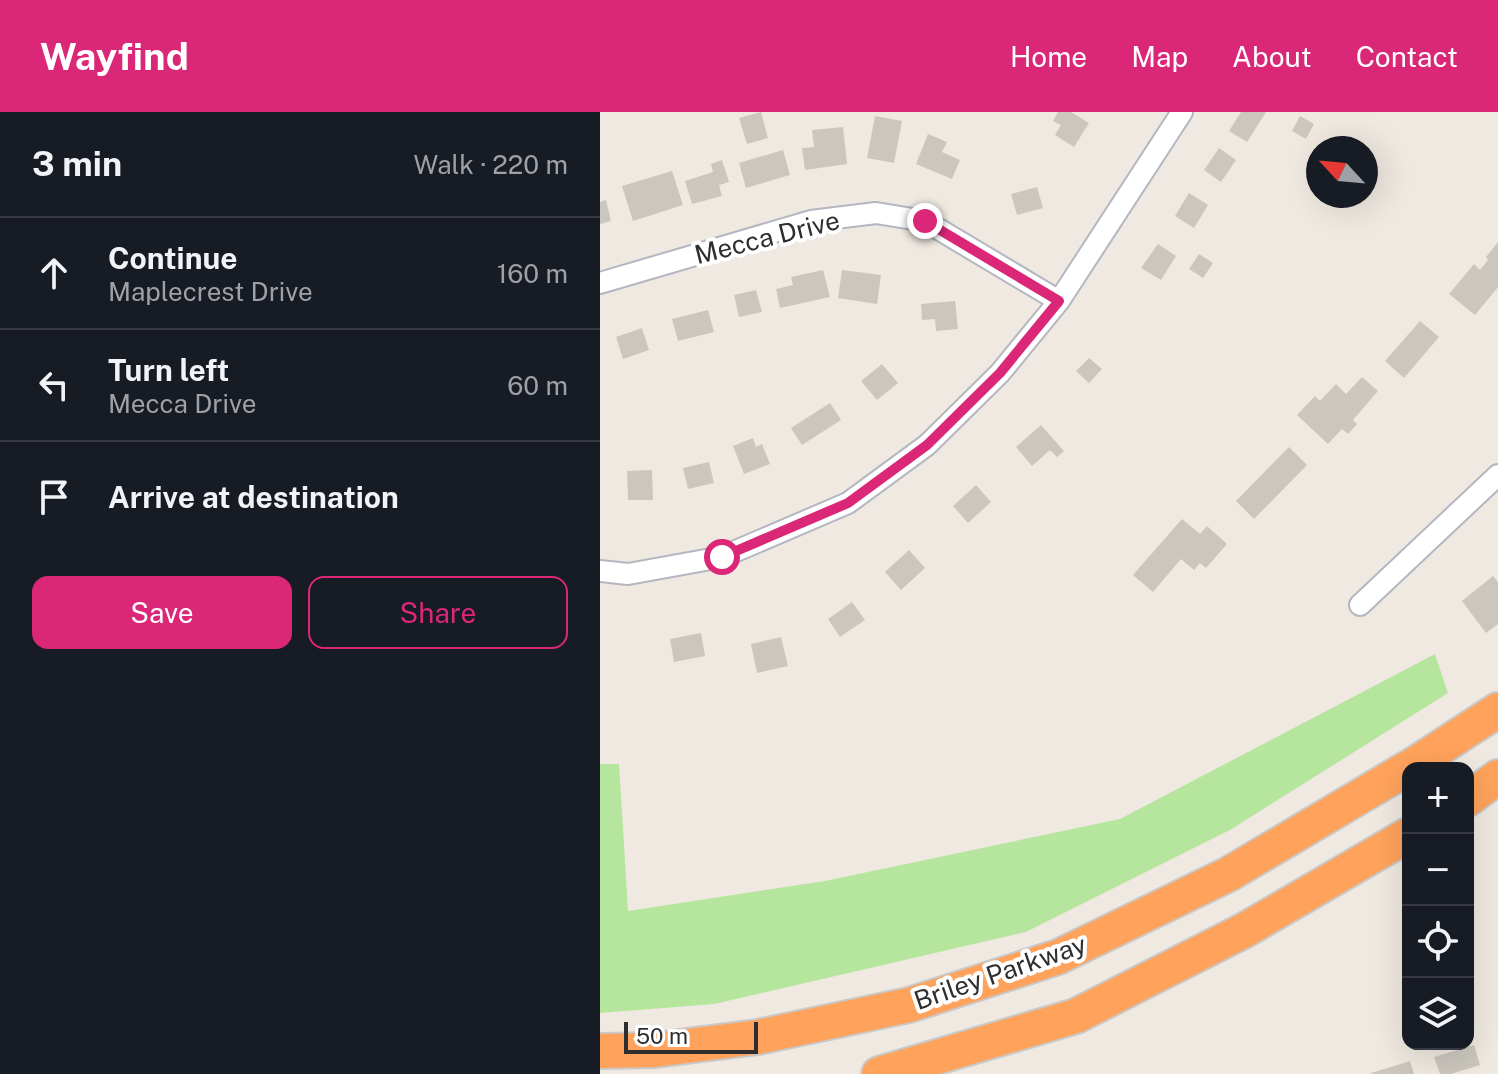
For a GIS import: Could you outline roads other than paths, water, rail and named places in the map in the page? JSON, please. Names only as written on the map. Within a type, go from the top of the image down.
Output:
[{"type":"highway","name":"Briley Parkway","points":[[1417,762],[1498,710]]},
{"type":"highway","name":"Briley Parkway","points":[[600,1051],[655,1050],[788,1031],[909,1005],[1058,957],[1229,874],[1402,772]]},
{"type":"highway","points":[[1474,795],[1498,777]]},
{"type":"highway","points":[[879,1074],[1076,1016],[1245,930],[1402,838]]},
{"type":"street","points":[[600,571],[628,574],[722,557],[848,503],[927,445],[1000,373],[1059,301],[1182,112]]},
{"type":"street","name":"Mecca Drive","points":[[600,283],[811,221],[876,213],[925,221],[1059,301]]},
{"type":"street","points":[[1360,605],[1498,475]]}]
